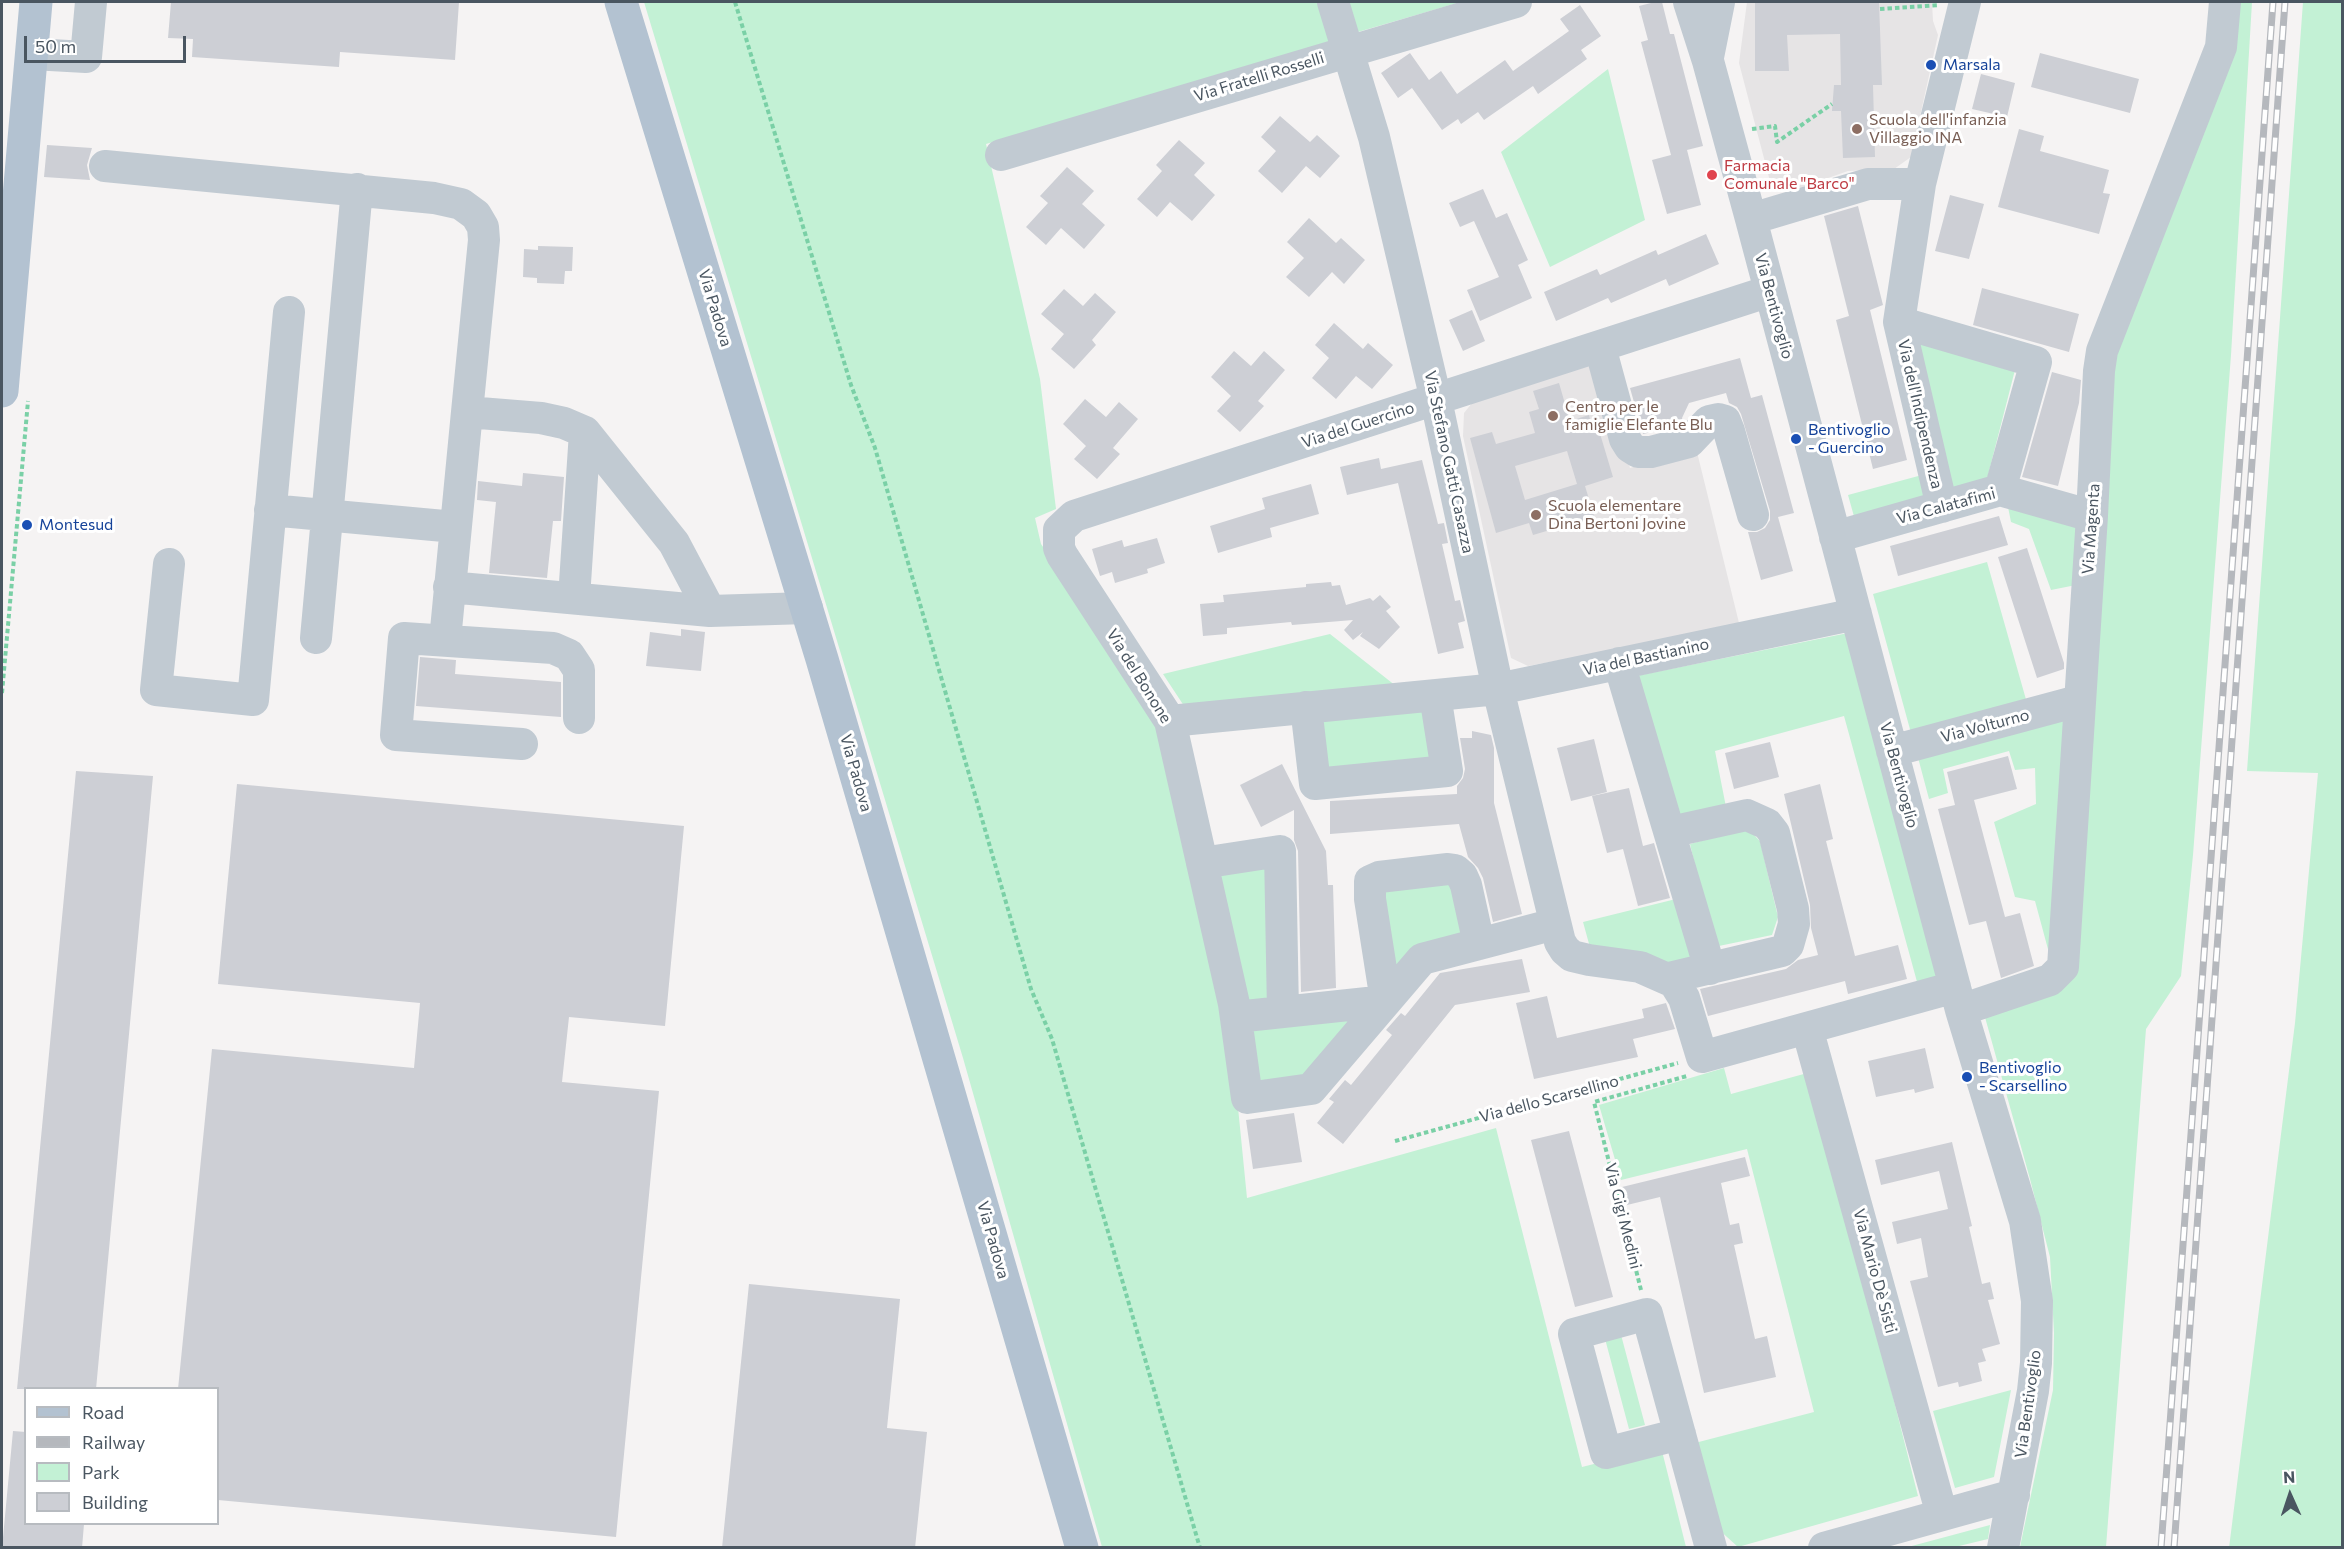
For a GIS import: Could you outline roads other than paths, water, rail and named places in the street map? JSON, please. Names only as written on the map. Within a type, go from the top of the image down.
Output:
[{"type":"main road","points":[[15,394],[36,2]]},
{"type":"main road","name":"Via Padova","points":[[621,2],[807,608],[1082,1548]]},
{"type":"street","points":[[32,54],[86,57],[91,2]]},
{"type":"street","name":"Via Stefano Gatti Casazza","points":[[1333,2],[1374,137],[1436,400],[1498,688],[1555,924]]},
{"type":"street","name":"Via Fratelli Rosselli","points":[[1001,154],[1516,2]]},
{"type":"street","name":"Via Bentivoglio","points":[[1689,2],[1751,219],[1958,998],[2025,1221],[2036,1290],[2037,1336],[2033,1391],[2004,1548]]},
{"type":"street","name":"Via Bentivoglio","points":[[1707,61],[1719,2]]},
{"type":"street","name":"Via dell'Indipendenza","points":[[1942,507],[1899,322],[1920,184],[1965,2]]},
{"type":"street","name":"Via Magenta","points":[[1958,998],[2050,980],[2063,967],[2078,701],[2102,351],[2221,47],[2225,2]]},
{"type":"street","points":[[105,166],[434,198],[461,204],[476,214],[483,227],[484,240],[445,640]]},
{"type":"street","points":[[1751,219],[1862,185],[1920,184]]},
{"type":"street","points":[[316,638],[357,189]]},
{"type":"street","name":"Via del Guercino","points":[[1071,569],[1059,548],[1058,536],[1059,530],[1074,516],[1770,291]]},
{"type":"street","points":[[169,564],[156,690],[253,700],[289,312]]},
{"type":"street","name":"Via dell'Indipendenza","points":[[1899,322],[2036,362],[2000,490]]},
{"type":"street","points":[[1600,347],[1625,439],[1630,447],[1638,452],[1651,452],[1689,442],[1709,421],[1718,419],[1725,421],[1753,515]]},
{"type":"street","points":[[467,412],[541,418],[564,423],[585,432],[674,543],[710,611]]},
{"type":"street","points":[[552,648],[564,597],[585,432]]},
{"type":"street","name":"Via Calatafimi","points":[[1835,537],[2000,490],[2092,516]]},
{"type":"street","points":[[270,510],[455,527]]},
{"type":"street","name":"Via del Bonone","points":[[1071,569],[1170,721],[1236,1017],[1247,1098],[1311,1089],[1386,1001]]},
{"type":"street","points":[[449,587],[710,611],[807,608]]},
{"type":"street","name":"Via del Bastianino","points":[[1170,721],[1498,688],[1856,614]]},
{"type":"street","points":[[522,744],[396,735],[404,638],[552,648],[569,655],[579,670],[579,718]]},
{"type":"street","points":[[1619,663],[1710,969]]},
{"type":"street","points":[[1306,707],[1315,784],[1447,771],[1436,695]]},
{"type":"street","name":"Via Volturno","points":[[1892,751],[2078,701]]},
{"type":"street","points":[[1669,978],[1773,954],[1788,945],[1794,924],[1793,909],[1774,833],[1767,824],[1747,815],[1670,832]]},
{"type":"street","points":[[1202,863],[1280,851],[1283,1012]]},
{"type":"street","points":[[1386,1001],[1370,899],[1370,881],[1390,876],[1455,870],[1462,876],[1466,885],[1479,944]]},
{"type":"street","points":[[1236,1017],[1386,1001],[1422,959],[1555,924],[1560,942],[1572,956],[1640,967],[1669,978],[1680,989],[1684,998],[1699,1065],[1807,1028],[1958,998]]},
{"type":"street","name":"Via Mario Dè Sisti","points":[[1807,1028],[1942,1515]]},
{"type":"street","points":[[1680,1434],[1606,1453],[1574,1334],[1647,1314],[1680,1434],[1711,1548]]},
{"type":"street","points":[[1824,1548],[2014,1495]]},
{"type":"railway","points":[[2161,1548],[2273,2]]},
{"type":"railway","points":[[2174,1548],[2285,2]]},
{"type":"place","name":"Marsala","points":[[1931,65]]},
{"type":"place","name":"Scuola dell'infanzia Villaggio INA","points":[[1857,129]]},
{"type":"place","name":"Farmacia Comunale \"Barco\"","points":[[1712,175]]},
{"type":"place","name":"Centro per le famiglie Elefante Blu","points":[[1553,416]]},
{"type":"place","name":"Bentivoglio - Guercino","points":[[1796,439]]},
{"type":"place","name":"Scuola elementare Dina Bertoni Jovine","points":[[1536,515]]},
{"type":"place","name":"Montesud","points":[[27,525]]},
{"type":"place","name":"Bentivoglio - Scarsellino","points":[[1967,1077]]}]
